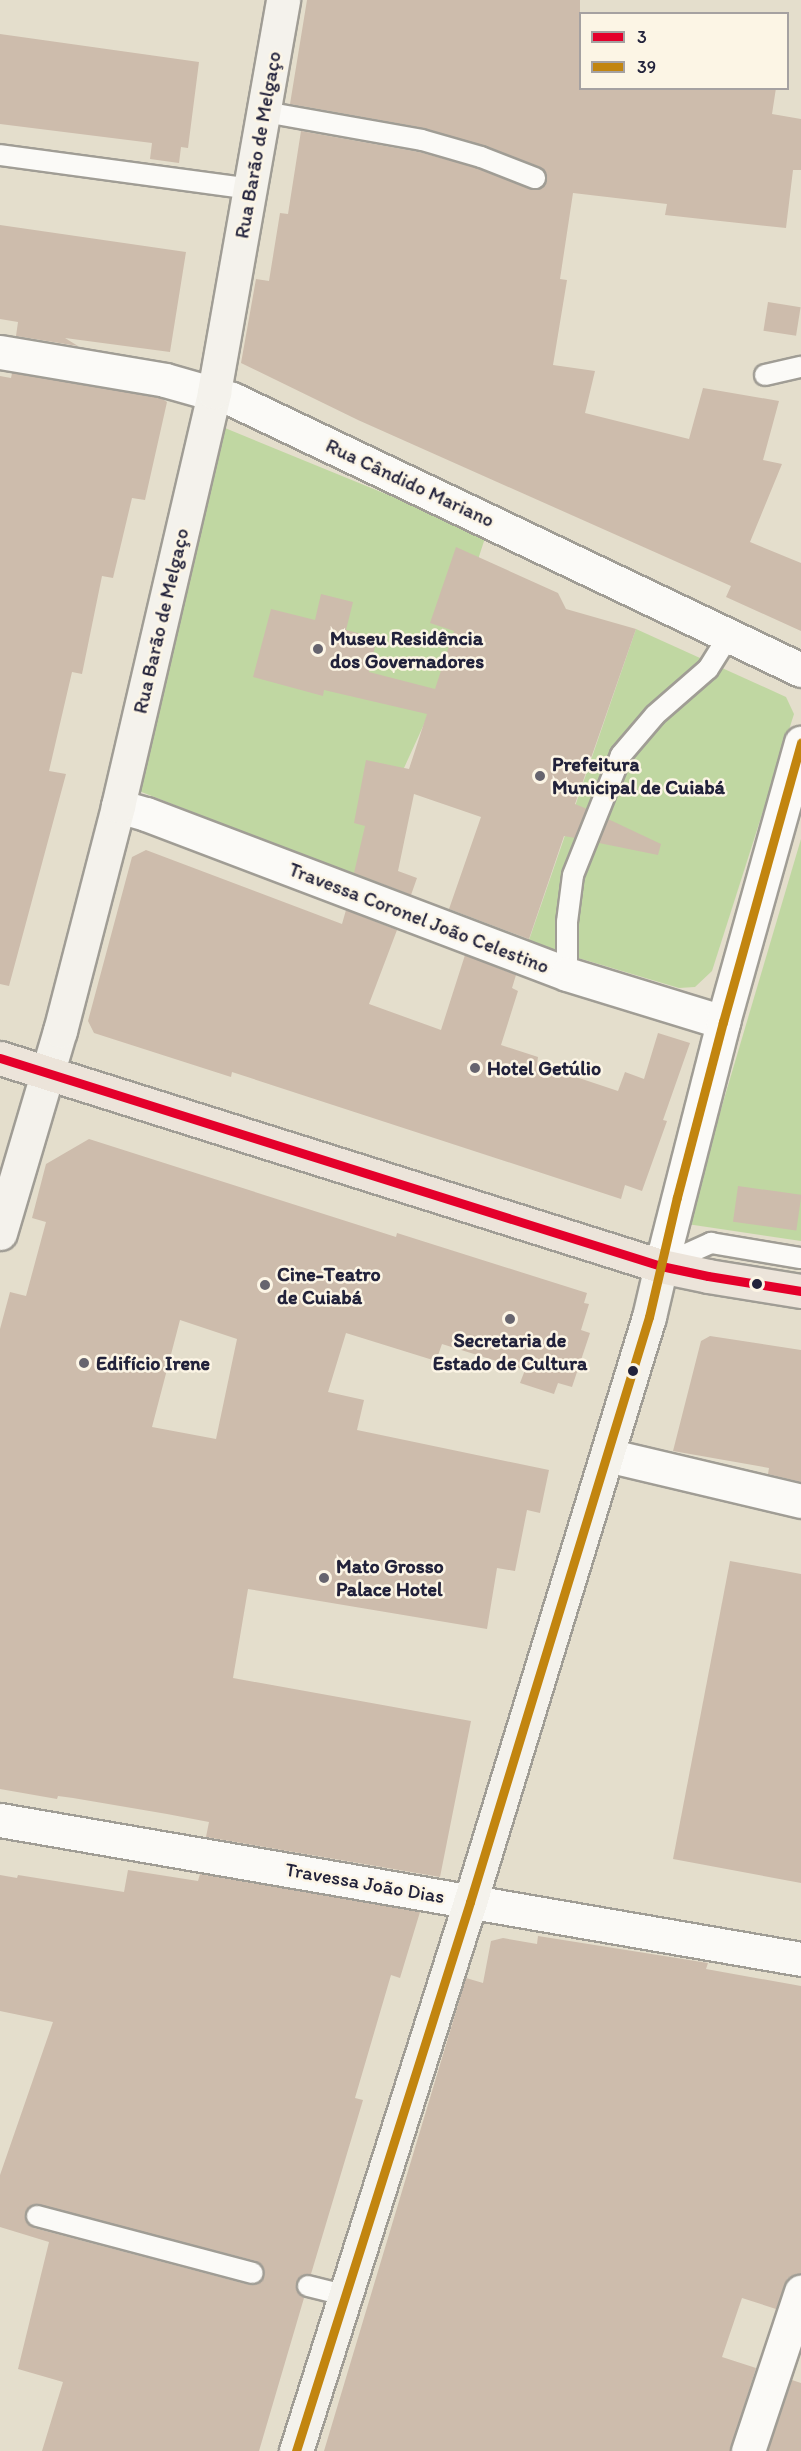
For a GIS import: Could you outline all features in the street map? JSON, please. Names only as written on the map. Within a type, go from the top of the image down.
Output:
[{"type":"main road","points":[[0,1058],[661,1266],[801,1291]]},
{"type":"street","name":"Rua Barão de Melgaço","points":[[0,1233],[49,1073],[118,806],[214,392],[283,0]]},
{"type":"street","name":"Rua Cândido Mariano","points":[[0,352],[165,380],[214,392],[250,407],[801,670]]},
{"type":"street","points":[[296,2451],[470,1902],[649,1317],[723,1022],[801,742]]},
{"type":"street","name":"Travessa Coronel João Celestino","points":[[118,806],[146,814],[567,974],[723,1022]]},
{"type":"street","points":[[607,1455],[801,1500]]},
{"type":"street","name":"Travessa João Dias","points":[[0,1820],[801,1959]]},
{"type":"street","points":[[748,2451],[801,2292]]},
{"type":"lane","points":[[265,112],[422,140],[481,157],[535,177]]},
{"type":"lane","points":[[0,155],[251,189]]},
{"type":"lane","points":[[765,375],[801,367]]},
{"type":"lane","points":[[567,974],[567,922],[573,875],[621,756],[656,715],[708,669],[729,635]]},
{"type":"lane","points":[[661,1266],[711,1244],[801,1258]]},
{"type":"lane","points":[[37,2216],[253,2273]]},
{"type":"lane","points":[[308,2286],[345,2295]]},
{"type":"green space","points":[[225,428],[486,535],[425,722],[404,768],[377,885],[134,789]]},
{"type":"green space","points":[[636,629],[786,697],[794,714],[712,971],[695,987],[679,988],[528,943]]},
{"type":"green space","points":[[801,839],[801,1241],[687,1224]]},
{"type":"building","points":[[307,0],[580,0],[579,90],[776,90],[772,114],[801,119],[801,170],[793,170],[786,228],[665,215],[667,204],[573,193],[560,279],[567,280],[553,365],[595,371],[585,413],[689,439],[703,388],[779,401],[763,460],[782,464],[750,542],[801,563],[801,631],[726,597],[731,586],[358,420],[241,363],[256,279],[269,281],[280,213],[288,214],[301,131],[419,152],[477,168],[531,189],[542,188],[546,182],[545,171],[540,167],[484,146],[424,128],[290,104]]},
{"type":"building","points":[[0,34],[199,62],[188,148],[181,147],[179,163],[150,159],[152,143],[0,124]]},
{"type":"building","points":[[0,225],[186,252],[170,352],[65,338],[78,346],[16,336],[18,322],[0,319]]},
{"type":"building","points":[[768,302],[801,307],[796,336],[763,331]]},
{"type":"building","points":[[12,373],[161,398],[167,402],[145,500],[132,498],[113,578],[102,576],[82,674],[72,672],[49,771],[66,774],[9,986],[0,984],[0,376],[11,378]]},
{"type":"building","points":[[456,547],[558,593],[566,609],[636,629],[575,804],[587,809],[575,838],[564,836],[529,939],[449,909],[481,817],[414,794],[398,871],[417,878],[411,895],[354,873],[365,826],[354,823],[366,760],[409,769],[427,714],[324,690],[323,696],[253,677],[271,609],[315,620],[321,594],[353,602],[346,630],[377,638],[369,672],[435,689],[454,631],[430,623]]},
{"type":"building","points":[[608,819],[661,844],[658,855],[599,843]]},
{"type":"building","points":[[146,850],[342,924],[346,910],[397,930],[369,1004],[441,1030],[465,955],[516,975],[512,988],[518,991],[501,1045],[538,1057],[537,1064],[618,1091],[625,1072],[644,1079],[658,1033],[690,1043],[663,1120],[667,1121],[642,1191],[625,1185],[621,1199],[232,1072],[231,1077],[94,1033],[88,1021],[132,857]]},
{"type":"building","points":[[89,1139],[396,1237],[397,1233],[587,1293],[584,1303],[589,1304],[581,1330],[590,1333],[572,1387],[558,1383],[554,1394],[520,1383],[525,1370],[442,1344],[436,1361],[346,1333],[328,1392],[364,1400],[357,1430],[549,1470],[540,1513],[527,1510],[515,1571],[497,1568],[487,1629],[248,1589],[233,1678],[471,1721],[440,1877],[206,1837],[209,1822],[73,1798],[58,1796],[57,1799],[0,1789],[0,1329],[10,1292],[26,1296],[46,1222],[32,1218],[46,1164]],"holes":[[[180,1320],[237,1339],[216,1439],[152,1427]]]},
{"type":"building","points":[[738,1186],[801,1195],[796,1231],[733,1222]]},
{"type":"building","points":[[710,1336],[801,1350],[801,1482],[768,1474],[769,1468],[673,1451],[701,1341]]},
{"type":"building","points":[[730,1561],[801,1574],[801,1883],[673,1859]]},
{"type":"building","points":[[128,1870],[198,1881],[200,1874],[420,1912],[400,1978],[391,1975],[355,2098],[363,2100],[311,2274],[304,2275],[297,2283],[297,2290],[304,2298],[259,2451],[42,2451],[63,2382],[18,2369],[49,2242],[0,2227],[0,2175],[53,2022],[0,2011],[0,1875],[17,1878],[18,1875],[124,1892]],"holes":[[[34,2204],[256,2261],[264,2269],[264,2277],[257,2284],[250,2285],[34,2228],[28,2224],[25,2214]]]},
{"type":"building","points":[[538,1936],[708,1963],[706,1969],[801,1986],[801,2274],[788,2278],[776,2309],[742,2298],[722,2357],[756,2368],[730,2451],[324,2451],[466,1978],[483,1983],[491,1941],[503,1938],[537,1944]]},
{"type":"building","points":[[792,2380],[801,2383],[801,2451],[768,2451]]},
{"type":"transit line","name":"39","points":[[296,2451],[470,1902],[649,1317],[677,1197],[723,1022],[801,743]]},
{"type":"transit line","name":"3","points":[[0,1058],[661,1266],[801,1291]]},
{"type":"place","name":"Museu Residência dos Governadores","points":[[318,649]]},
{"type":"place","name":"Prefeitura Municipal de Cuiabá","points":[[540,776]]},
{"type":"place","name":"Hotel Getúlio","points":[[475,1068]]},
{"type":"place","name":"Cine-Teatro de Cuiabá","points":[[265,1285]]},
{"type":"place","name":"Secretaria de Estado de Cultura","points":[[510,1319]]},
{"type":"place","name":"Edifício Irene","points":[[84,1363]]},
{"type":"place","name":"Mato Grosso Palace Hotel","points":[[324,1578]]}]
